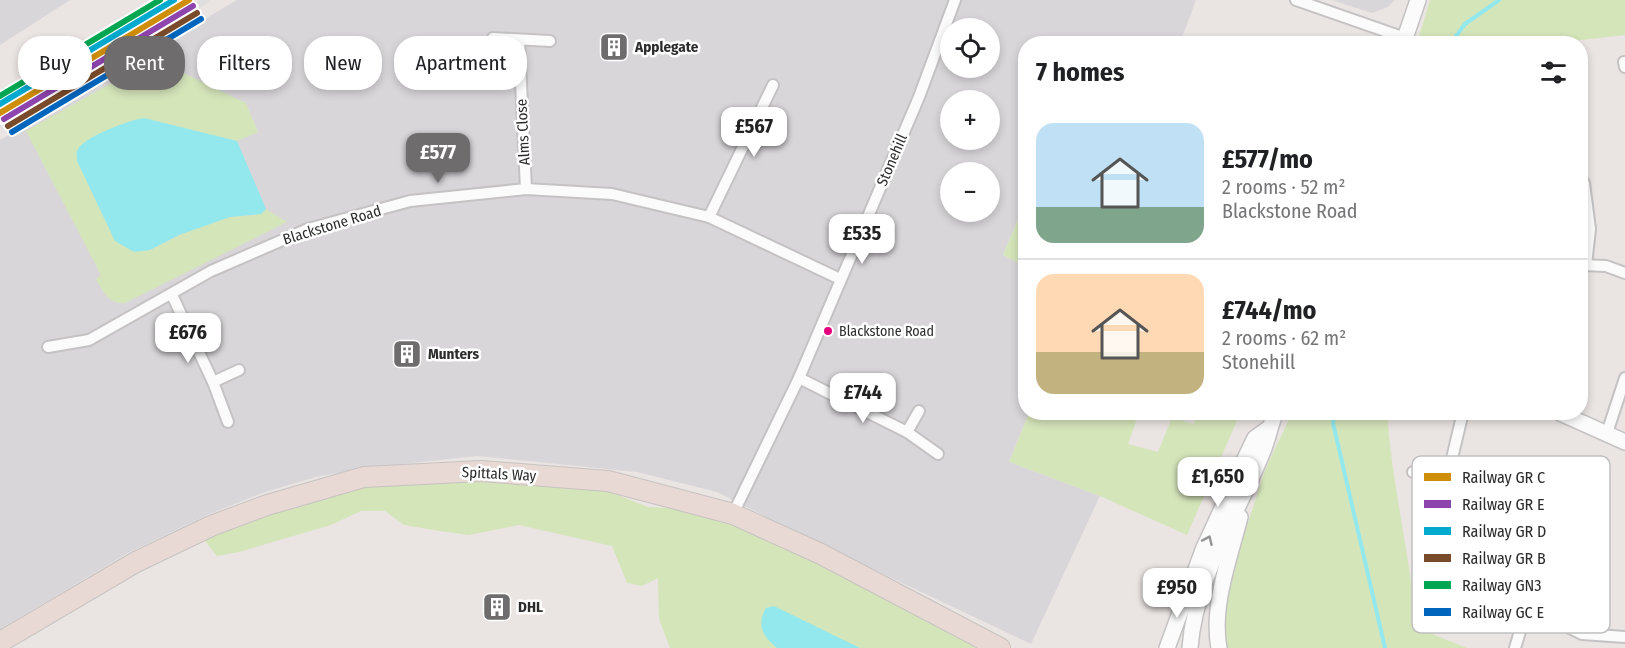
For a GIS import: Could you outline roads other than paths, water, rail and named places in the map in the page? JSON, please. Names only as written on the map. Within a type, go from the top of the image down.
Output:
[{"type":"highway","name":"Spittals Way","points":[[0,642],[136,562],[211,526],[267,505],[364,477],[481,471],[608,481],[733,514],[821,554],[1000,648]]},
{"type":"main road","points":[[1406,36],[1418,0]]},
{"type":"main road","points":[[1190,648],[1191,629],[1213,558],[1263,450],[1272,420]]},
{"type":"main road","points":[[1577,420],[1625,442]]},
{"type":"main road","points":[[1167,648],[1203,549],[1255,438],[1269,428]]},
{"type":"main road","points":[[1219,648],[1217,636],[1220,604],[1247,484]]},
{"type":"street","name":"Stonehill","points":[[733,514],[798,378],[919,97],[955,0]]},
{"type":"street","points":[[1296,0],[1391,36]]},
{"type":"street","points":[[527,40],[550,41]]},
{"type":"street","points":[[1624,62],[1625,67]]},
{"type":"street","points":[[709,217],[773,85]]},
{"type":"street","name":"Alms Close","points":[[521,90],[526,189]]},
{"type":"street","name":"Blackstone Road","points":[[48,347],[89,340],[211,271],[308,229],[410,201],[526,189],[612,194],[709,217],[840,279]]},
{"type":"street","points":[[1588,214],[1590,229],[1588,239]]},
{"type":"street","points":[[1588,265],[1606,266],[1625,273]]},
{"type":"street","points":[[172,295],[213,382],[228,422]]},
{"type":"street","points":[[213,382],[239,370]]},
{"type":"street","points":[[798,378],[907,432],[938,454]]},
{"type":"street","points":[[1607,433],[1625,378]]},
{"type":"street","points":[[907,432],[919,411]]},
{"type":"street","points":[[1453,456],[1461,420]]},
{"type":"street","points":[[1515,648],[1520,633]]},
{"type":"street","points":[[1580,633],[1625,637]]},
{"type":"water","points":[[144,118],[237,141],[266,209],[261,214],[230,217],[179,235],[150,250],[134,252],[115,241],[77,161],[77,152],[88,140],[97,135]]},
{"type":"water","points":[[774,606],[860,648],[777,648],[768,640],[761,625],[766,608]]},
{"type":"waterway","points":[[1456,36],[1465,24],[1499,0]]},
{"type":"waterway","points":[[1334,420],[1385,648]]},
{"type":"railway","points":[[0,124],[207,0]]},
{"type":"rail line","name":"GN3","points":[[0,96],[160,0]]},
{"type":"place","name":"Applegate","points":[[614,47]]},
{"type":"place","name":"Blackstone Road","points":[[828,331]]},
{"type":"place","name":"Munters","points":[[407,354]]},
{"type":"place","name":"DHL","points":[[497,607]]}]
